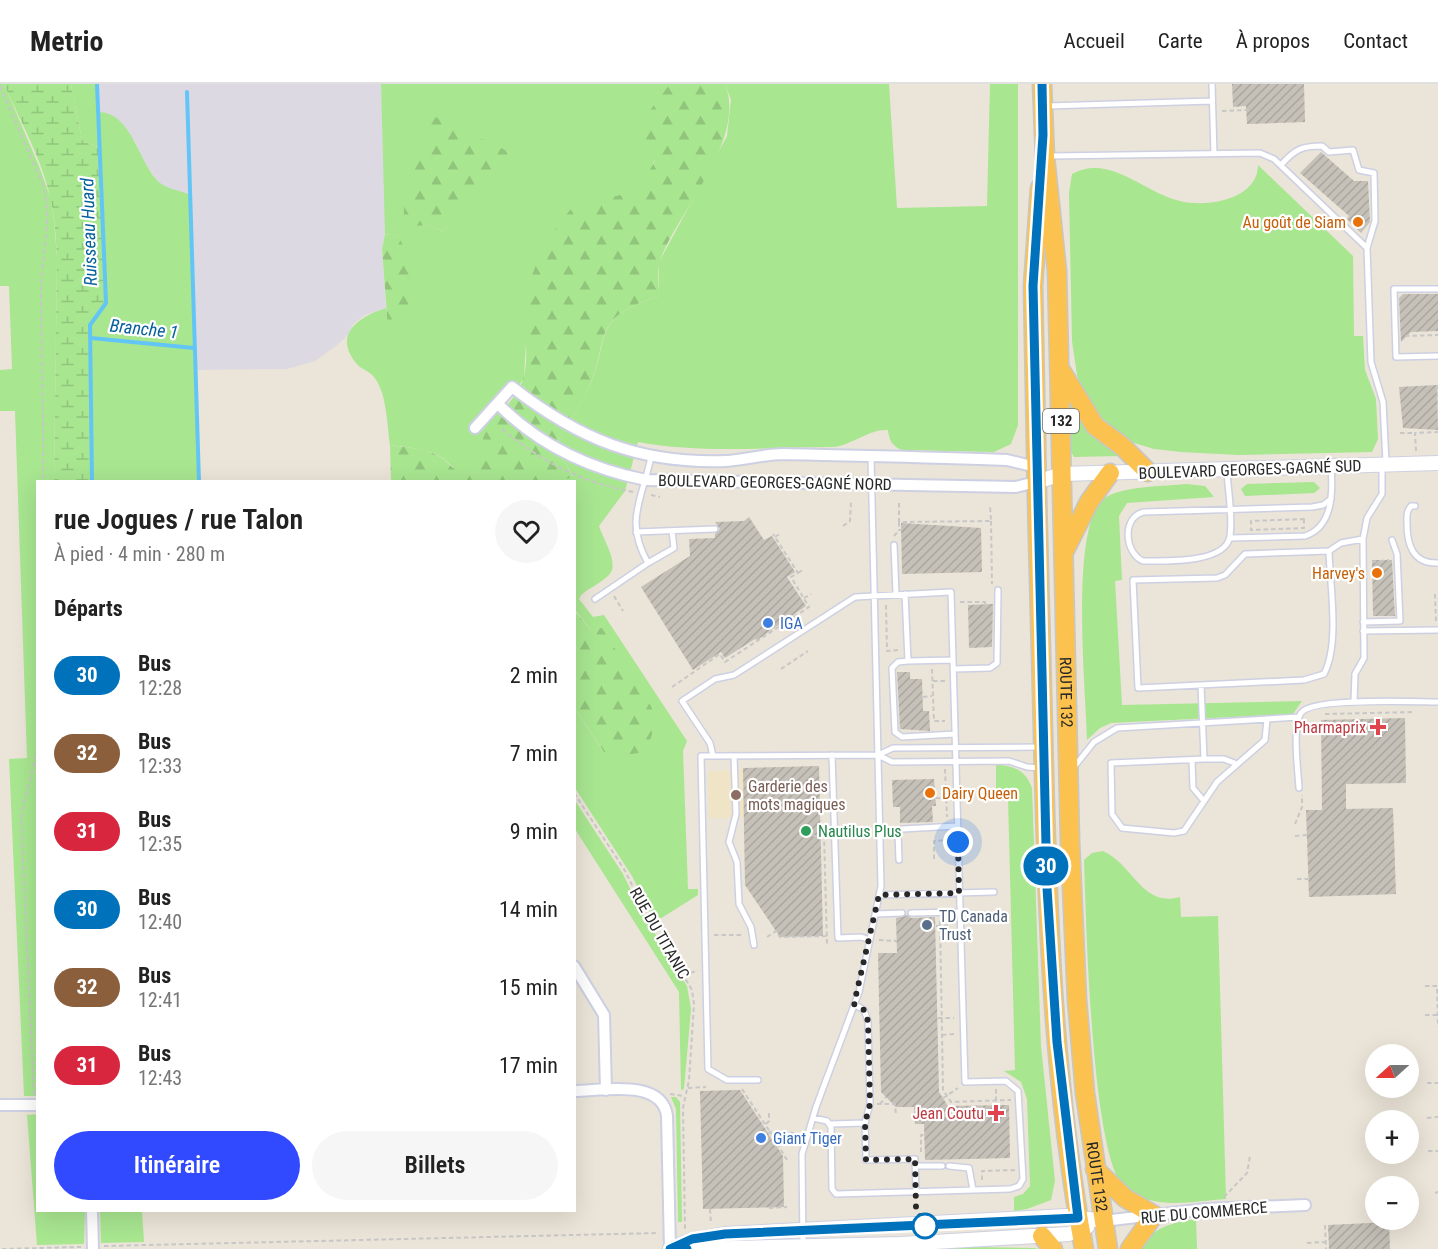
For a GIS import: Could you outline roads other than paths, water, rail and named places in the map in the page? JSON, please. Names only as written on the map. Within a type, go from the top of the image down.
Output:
[{"type":"highway","name":"ROUTE 132","points":[[1042,84],[1044,157],[1057,271],[1077,1000],[1095,1169],[1108,1249]]},
{"type":"highway","name":"ROUTE 132","points":[[1044,157],[1033,286],[1043,747],[1052,992],[1079,1224],[1084,1249]]},
{"type":"highway","points":[[1059,368],[1091,421],[1148,472]]},
{"type":"highway","points":[[1065,550],[1089,502],[1110,473]]},
{"type":"highway","points":[[1095,1169],[1125,1198],[1154,1215],[1130,1249]]},
{"type":"street","name":"BOULEVARD GEORGES-GAGNÉ NORD","points":[[512,387],[543,412],[587,437],[651,457],[727,461],[782,454],[1007,460],[1036,474],[1020,487],[790,480],[727,483],[646,480],[608,471],[574,457],[535,435],[498,404],[512,387]]},
{"type":"street","points":[[475,428],[498,404]]},
{"type":"street","name":"BOULEVARD GEORGES-GAGNÉ SUD","points":[[1036,474],[1438,463]]},
{"type":"street","points":[[576,969],[604,1015],[606,1090]]},
{"type":"street","points":[[576,1091],[650,1092],[664,1104],[667,1116],[670,1249]]},
{"type":"street","points":[[0,1105],[36,1105]]},
{"type":"street","name":"RUE DU COMMERCE","points":[[1103,1221],[1208,1209],[1305,1205]]},
{"type":"street","points":[[92,1212],[93,1247]]},
{"type":"street","points":[[670,1249],[712,1235],[914,1226],[1079,1224],[1103,1221]]},
{"type":"street","points":[[695,1249],[1047,1242],[1069,1234],[1079,1224]]},
{"type":"street","points":[[914,1226],[915,1246]]},
{"type":"street","points":[[662,1249],[685,1249]]},
{"type":"lane","points":[[1212,84],[1214,154]]},
{"type":"lane","points":[[1042,107],[1212,101]]},
{"type":"lane","points":[[1281,165],[1296,149],[1303,146],[1322,146],[1329,152],[1353,150],[1359,170],[1374,173],[1375,221],[1367,248],[1371,362],[1383,402],[1384,465],[1382,494],[1366,518],[1363,539],[1364,658],[1355,674],[1354,702]]},
{"type":"lane","points":[[1044,157],[1266,154],[1281,165],[1367,248]]},
{"type":"lane","points":[[1438,289],[1394,289],[1396,357],[1438,356]]},
{"type":"lane","points":[[648,563],[636,532],[636,505],[646,480],[651,457]]},
{"type":"lane","points":[[803,1247],[801,1160],[813,1118],[854,1004],[879,895],[871,457]]},
{"type":"lane","points":[[1230,538],[1308,535],[1323,521],[1332,499],[1331,466]]},
{"type":"lane","points":[[1227,470],[1229,509],[1230,538],[1220,551],[1210,557],[1143,561],[1133,554],[1130,542],[1130,520],[1138,513],[1229,509],[1319,506],[1332,499]]},
{"type":"lane","points":[[1415,506],[1411,506],[1407,513],[1409,547],[1420,559],[1438,563]]},
{"type":"lane","points":[[636,532],[715,529]]},
{"type":"lane","points":[[595,599],[674,548],[672,531]]},
{"type":"lane","points":[[1329,551],[1332,639],[1331,655],[1324,674],[1304,680],[1138,688],[1133,580],[1217,578],[1226,575],[1245,554],[1329,551],[1341,543],[1363,539]]},
{"type":"lane","points":[[1363,622],[1400,621],[1397,554],[1392,540]]},
{"type":"lane","points":[[894,545],[896,594]]},
{"type":"lane","points":[[953,669],[990,668],[998,663],[998,590]]},
{"type":"lane","points":[[713,756],[710,743],[682,701],[715,679],[734,675],[855,597],[874,594],[951,592],[965,1082],[1010,1082],[1020,1099],[1021,1182],[1014,1188],[839,1194],[834,1192],[830,1124]]},
{"type":"lane","points":[[905,594],[908,661]]},
{"type":"lane","points":[[1363,631],[1437,630]]},
{"type":"lane","points":[[953,660],[898,662],[892,668],[895,732],[902,737],[955,734]]},
{"type":"lane","points":[[1201,685],[1204,759]]},
{"type":"lane","points":[[1299,788],[1299,717],[1304,710],[1314,705],[1354,702],[1438,702]]},
{"type":"lane","points":[[1069,774],[1094,742],[1117,728],[1299,717]]},
{"type":"lane","points":[[1237,764],[1224,759],[1111,763],[1112,814],[1118,824],[1128,829],[1179,833],[1188,828],[1217,782],[1265,740],[1267,719]]},
{"type":"lane","points":[[758,1080],[728,1080],[708,1069],[701,756],[878,755],[893,748],[1043,747]]},
{"type":"lane","points":[[832,755],[838,938],[861,937],[870,940]]},
{"type":"lane","points":[[878,755],[892,762],[1009,761],[1027,767],[1044,768]]},
{"type":"lane","points":[[734,756],[736,814],[729,842],[737,862],[739,904],[751,927],[754,945]]},
{"type":"lane","points":[[1192,760],[1193,788],[1204,801]]},
{"type":"lane","points":[[899,860],[898,833],[902,829],[957,826]]},
{"type":"lane","points":[[879,895],[994,892]]},
{"type":"lane","points":[[911,913],[960,912]]},
{"type":"lane","points":[[875,914],[902,913]]},
{"type":"lane","points":[[854,1004],[864,1010],[868,1021],[870,1104],[865,1123],[866,1160],[915,1159],[916,1192]]},
{"type":"lane","points":[[813,1118],[830,1124],[865,1123]]},
{"type":"lane","points":[[915,1166],[942,1166]]},
{"type":"lane","points":[[949,1166],[969,1168],[973,1190]]},
{"type":"waterway","name":"Ruisseau Huard","points":[[92,480],[90,325],[106,303],[97,84]]},
{"type":"waterway","points":[[187,92],[199,480]]},
{"type":"waterway","name":"Branche 1","points":[[91,338],[194,348]]},
{"type":"place","name":"Au goût de Siam","points":[[1358,222]]},
{"type":"place","name":"Harvey's","points":[[1377,573]]},
{"type":"place","name":"IGA","points":[[768,623]]},
{"type":"place","name":"Pharmaprix","points":[[1378,727]]},
{"type":"place","name":"Dairy Queen","points":[[930,793]]},
{"type":"place","name":"Garderie des mots magiques","points":[[736,795]]},
{"type":"place","name":"Nautilus Plus","points":[[806,831]]},
{"type":"place","name":"TD Canada Trust","points":[[927,925]]},
{"type":"place","name":"Jean Coutu","points":[[996,1113]]},
{"type":"place","name":"Giant Tiger","points":[[761,1138]]}]
